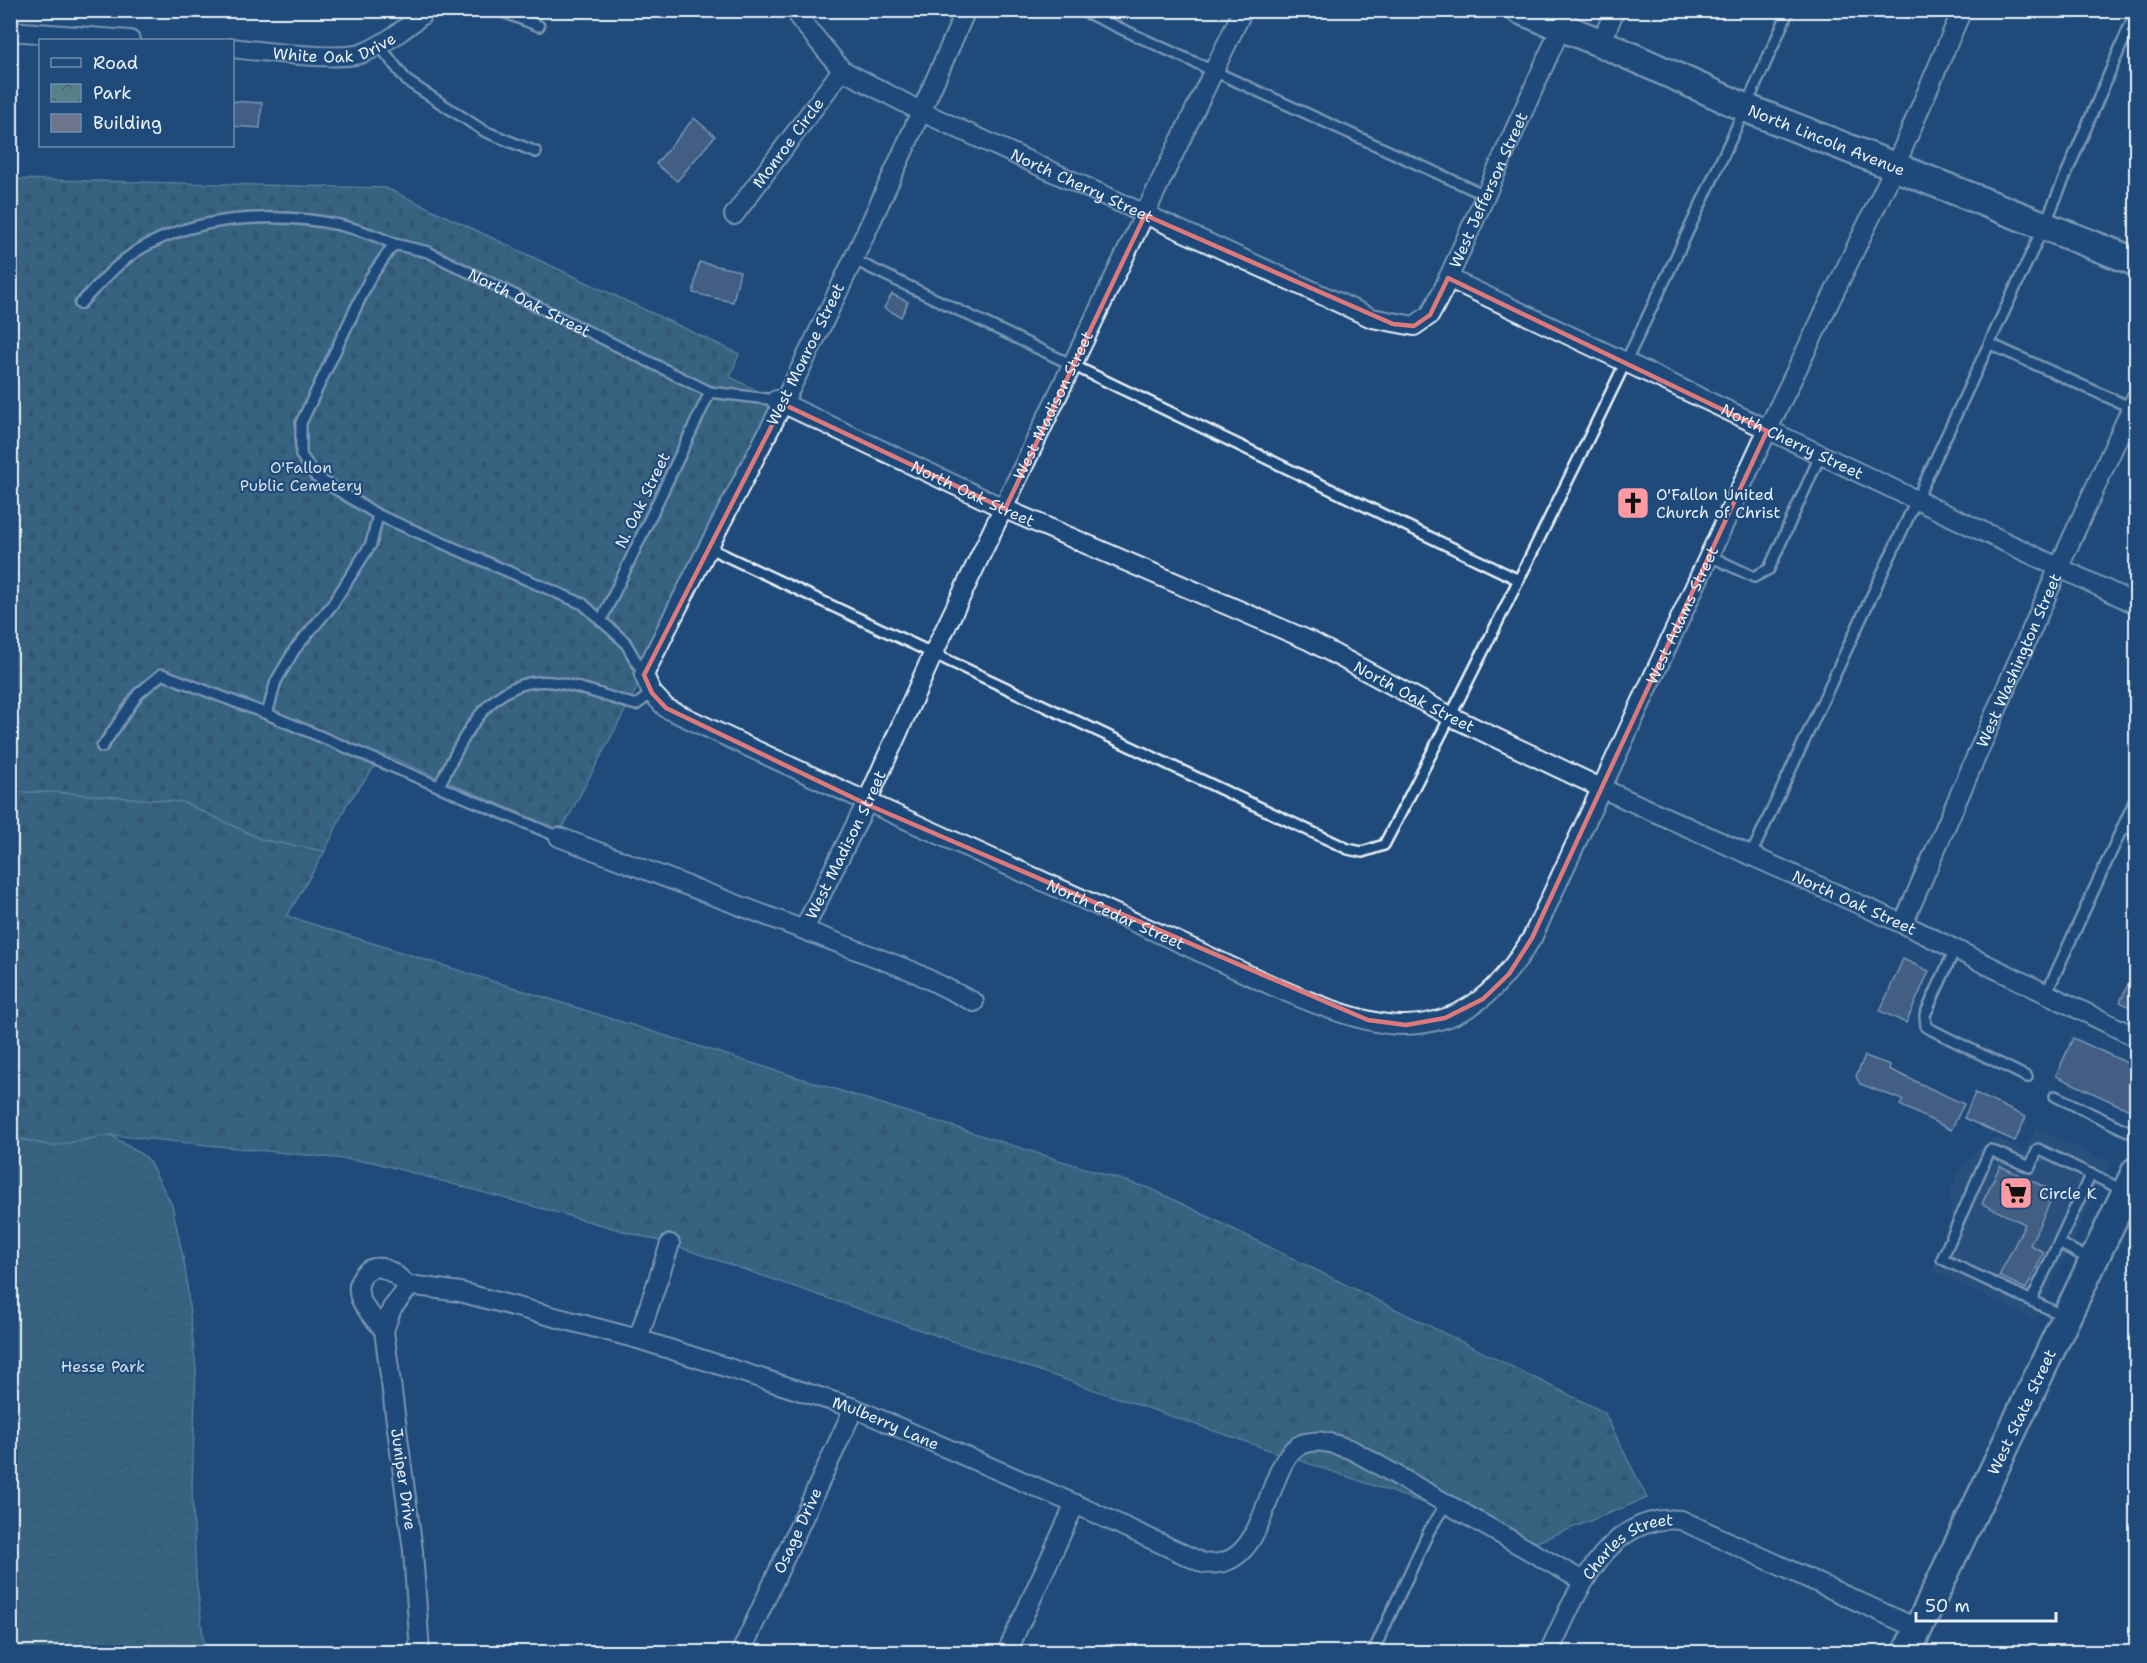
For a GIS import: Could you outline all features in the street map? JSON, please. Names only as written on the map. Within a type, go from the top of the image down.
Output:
[{"type":"main road","name":"North Lincoln Avenue","points":[[1520,10],[1894,169],[2136,262]]},
{"type":"main road","name":"West State Street","points":[[1912,1641],[2132,1181]]},
{"type":"street","name":"White Oak Drive","points":[[234,48],[324,56],[361,54],[392,38],[423,10]]},
{"type":"street","name":"North Cherry Street","points":[[797,10],[800,19],[842,70],[922,112],[1145,215],[1372,318],[1393,324]]},
{"type":"street","name":"West Monroe Street","points":[[644,675],[852,259],[922,112],[966,10]]},
{"type":"street","name":"West Madison Street","points":[[804,929],[866,804],[933,654],[1244,10]]},
{"type":"street","points":[[1601,43],[1614,10]]},
{"type":"street","name":"West Adams Street","points":[[1549,901],[1767,431],[1894,169],[1962,10]]},
{"type":"street","name":"West Jefferson Street","points":[[1393,324],[1414,326],[1431,315],[1561,27]]},
{"type":"street","points":[[10,31],[117,39]]},
{"type":"street","name":"Monroe Circle","points":[[734,215],[842,70]]},
{"type":"street","name":"North Cherry Street","points":[[1448,278],[2136,604]]},
{"type":"street","name":"North Oak Street","points":[[779,402],[1005,509],[1310,641],[1452,717],[1601,788],[1903,924],[2136,1037]]},
{"type":"street","name":"West Washington Street","points":[[1903,924],[2059,567],[2134,403]]},
{"type":"street","points":[[644,675],[652,693]]},
{"type":"street","name":"North Cedar Street","points":[[652,693],[666,708],[866,804],[1294,993],[1368,1020],[1406,1025],[1445,1018],[1483,999],[1509,974],[1532,939],[1549,901]]},
{"type":"street","points":[[559,837],[912,971],[974,1002]]},
{"type":"street","points":[[638,1339],[670,1244]]},
{"type":"street","points":[[384,1330],[360,1299],[359,1283],[362,1274],[374,1268],[384,1269],[409,1287]]},
{"type":"street","name":"Mulberry Lane","points":[[409,1287],[459,1292],[638,1339],[854,1408],[1075,1504],[1203,1563],[1218,1565],[1233,1559],[1245,1547],[1287,1457]]},
{"type":"street","name":"Juniper Drive","points":[[409,1287],[392,1308],[384,1330],[413,1551],[420,1653]]},
{"type":"street","name":"Osage Drive","points":[[741,1653],[854,1408]]},
{"type":"street","name":"Charles Street","points":[[1287,1457],[1300,1445],[1318,1441],[1333,1443],[1352,1450],[1583,1581],[1606,1552],[1638,1525],[1663,1518],[1681,1520],[1912,1641]]},
{"type":"street","points":[[1007,1653],[1075,1504]]},
{"type":"street","points":[[1549,1653],[1583,1581]]},
{"type":"lane","points":[[498,10],[538,26]]},
{"type":"lane","points":[[1080,10],[1485,195]]},
{"type":"lane","points":[[707,547],[1348,849],[1362,852],[1384,845],[1452,717],[1625,363],[1746,108],[1789,10]]},
{"type":"lane","points":[[1751,855],[2044,226],[2136,11]]},
{"type":"lane","points":[[378,45],[407,81],[484,131],[536,152]]},
{"type":"lane","name":"North Oak Street","points":[[80,304],[120,263],[148,244],[181,230],[217,220],[251,218],[333,225],[428,252],[710,392],[779,402]]},
{"type":"lane","points":[[394,244],[370,278],[301,423],[301,455],[316,477],[378,515],[583,604],[625,642],[644,675]]},
{"type":"lane","points":[[852,259],[1519,580]]},
{"type":"lane","points":[[1989,344],[2134,403]]},
{"type":"lane","name":"N. Oak Street","points":[[601,621],[710,392]]},
{"type":"lane","points":[[1710,556],[1754,577],[1769,569],[1820,456]]},
{"type":"lane","points":[[267,714],[276,681],[295,650],[332,605],[371,544],[378,515]]},
{"type":"lane","points":[[102,747],[138,694],[162,674],[267,714],[559,837]]},
{"type":"lane","points":[[439,786],[469,727],[500,693],[524,684],[552,682],[636,705],[652,693]]},
{"type":"lane","points":[[2047,992],[2136,798]]},
{"type":"lane","points":[[2124,826],[2136,833]]},
{"type":"lane","points":[[1955,949],[1925,1016],[1926,1027],[2027,1077]]},
{"type":"lane","points":[[2055,1096],[2136,1135]]},
{"type":"lane","points":[[2066,1317],[1942,1259],[1990,1150],[2030,1167],[2038,1149],[2091,1174],[2132,1181]]},
{"type":"lane","points":[[2031,1301],[2091,1174]]},
{"type":"lane","points":[[2059,1243],[2093,1261]]},
{"type":"lane","points":[[1373,1653],[1429,1531],[1446,1504]]},
{"type":"highlighted area","points":[[1145,215],[1393,324],[1414,326],[1430,315],[1448,278],[1767,431],[1532,938],[1509,974],[1483,999],[1445,1018],[1406,1025],[1368,1020],[866,804],[666,708],[652,693],[644,675],[783,404],[1005,509]]},
{"type":"shaded area","points":[[2036,1128],[2111,1163],[2035,1320],[1932,1271],[1951,1219],[1950,1192],[1957,1174],[1979,1148],[1995,1137],[2025,1151]]},
{"type":"green space","name":"O'Fallon Public Cemetery","points":[[11,179],[386,188],[739,354],[730,377],[776,400],[644,675],[561,831],[384,754],[347,804],[325,851],[263,840],[183,802],[53,792],[11,792]]},
{"type":"green space","points":[[11,792],[53,792],[183,802],[263,840],[325,851],[287,916],[1154,1190],[1604,1412],[1647,1498],[1537,1542],[670,1244],[373,1162],[111,1135],[52,1146],[11,1137]]},
{"type":"green space","name":"Hesse Park","points":[[111,1135],[147,1158],[172,1205],[185,1267],[196,1369],[192,1486],[196,1577],[205,1652],[11,1652],[11,1137],[52,1146]]},
{"type":"building","points":[[234,101],[262,103],[260,128],[234,126]]},
{"type":"building","points":[[694,118],[715,136],[677,181],[656,164]]},
{"type":"building","points":[[699,262],[740,271],[733,302],[693,293]]},
{"type":"building","points":[[892,294],[908,302],[901,317],[884,308]]},
{"type":"building","points":[[1903,959],[1929,971],[1906,1023],[1880,1011]]},
{"type":"building","points":[[2136,966],[2136,1010],[2120,1002]]},
{"type":"building","points":[[2073,1038],[2136,1067],[2136,1113],[2056,1076]]},
{"type":"building","points":[[1865,1056],[1890,1065],[1889,1069],[1964,1104],[1951,1130],[1900,1105],[1903,1100],[1860,1084],[1856,1076]]},
{"type":"building","points":[[1975,1093],[2026,1117],[2015,1141],[1964,1118]]},
{"type":"building","name":"Circle K","points":[[2000,1166],[2047,1188],[2043,1198],[2050,1202],[2030,1245],[2044,1252],[2026,1289],[1999,1276],[2025,1224],[1982,1204]]},
{"type":"place","name":"O'Fallon United Church of Christ","points":[[1633,503]]},
{"type":"place","name":"Circle K","points":[[2016,1193]]}]
